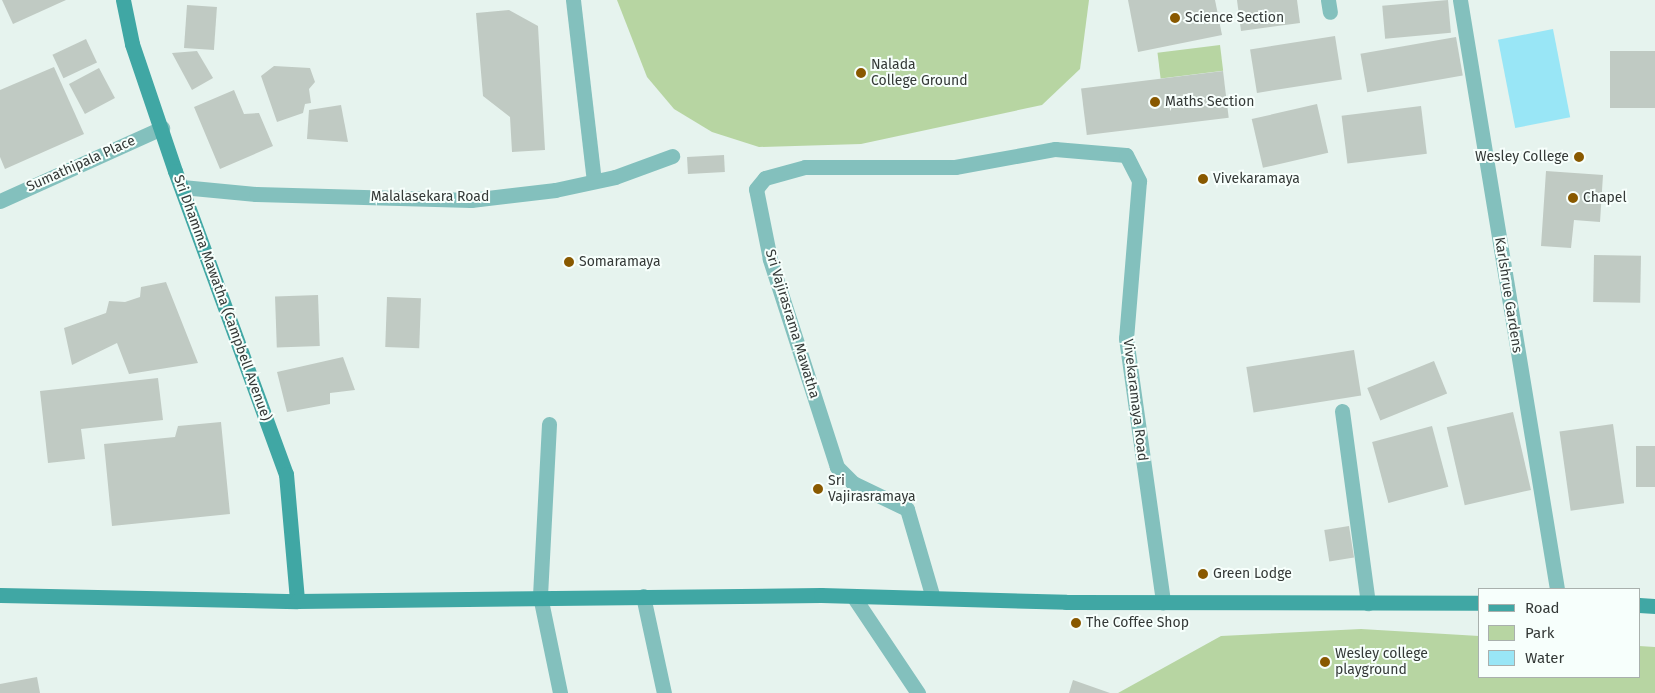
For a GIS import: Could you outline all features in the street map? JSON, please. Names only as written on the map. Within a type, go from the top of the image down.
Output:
[{"type":"main road","name":"Sri Dhamma Mawatha (Campbell Avenue)","points":[[123,0],[132,44],[286,474],[297,601]]},
{"type":"main road","points":[[0,595],[297,601],[540,596],[852,596],[1163,602],[1478,602]]},
{"type":"street","points":[[573,0],[594,181]]},
{"type":"street","name":"Karlshrue Gardens","points":[[1460,0],[1557,588]]},
{"type":"street","name":"Sumathipala Place","points":[[0,201],[162,128]]},
{"type":"street","name":"Sri Vajirasrama Mawatha","points":[[933,598],[908,509],[853,483],[837,467],[770,259],[756,189],[764,178],[804,167],[955,167],[1056,149],[1126,155],[1136,167]]},
{"type":"street","name":"Malalasekara Road","points":[[182,187],[256,194],[471,200],[594,181],[672,156]]},
{"type":"street","name":"Vivekaramaya Road","points":[[1136,167],[1139,181],[1126,338],[1163,602]]},
{"type":"street","points":[[1342,411],[1368,603]]},
{"type":"street","points":[[549,424],[540,596],[560,693]]},
{"type":"street","points":[[643,596],[664,693]]},
{"type":"street","points":[[852,596],[918,693]]},
{"type":"green space","name":"Nalada College Ground","points":[[617,0],[1089,0],[1080,69],[1042,105],[861,144],[759,147],[712,132],[674,109],[647,77]]},
{"type":"green space","points":[[1220,45],[1223,71],[1161,78],[1157,53]]},
{"type":"green space","name":"Wesley college playground","points":[[1361,629],[1478,636],[1478,678],[1640,678],[1640,646],[1655,647],[1655,693],[1118,693],[1221,636]]},
{"type":"water","points":[[1553,29],[1570,117],[1515,128],[1498,40]]},
{"type":"building","points":[[2,0],[66,0],[13,24]]},
{"type":"building","name":"Science Section","points":[[1128,0],[1215,0],[1222,35],[1138,52]]},
{"type":"building","points":[[1237,0],[1297,0],[1300,23],[1241,31]]},
{"type":"building","points":[[1448,0],[1451,33],[1385,39],[1382,6]]},
{"type":"building","points":[[187,5],[217,7],[214,50],[184,48]]},
{"type":"building","points":[[509,10],[538,26],[545,150],[512,152],[510,117],[483,96],[476,13]]},
{"type":"building","points":[[1335,36],[1342,79],[1257,93],[1250,49]]},
{"type":"building","points":[[1456,37],[1463,75],[1367,92],[1360,54]]},
{"type":"building","points":[[86,39],[97,63],[63,78],[52,55]]},
{"type":"building","points":[[197,51],[213,78],[192,90],[172,53]]},
{"type":"building","points":[[1610,51],[1655,51],[1655,108],[1610,108]]},
{"type":"building","points":[[274,66],[310,68],[315,82],[309,89],[311,103],[305,104],[303,113],[277,122],[261,76]]},
{"type":"building","points":[[54,67],[84,134],[5,169],[0,157],[0,90]]},
{"type":"building","points":[[99,68],[115,98],[85,114],[69,84]]},
{"type":"building","name":"Maths Section","points":[[1223,71],[1229,118],[1087,135],[1081,88]]},
{"type":"building","points":[[234,90],[244,114],[259,113],[273,146],[220,169],[194,107]]},
{"type":"building","points":[[1317,104],[1328,153],[1263,168],[1252,119]]},
{"type":"building","points":[[341,105],[348,142],[307,139],[309,110]]},
{"type":"building","points":[[1421,106],[1427,154],[1347,163],[1342,116]]},
{"type":"building","points":[[724,155],[725,172],[688,174],[687,157]]},
{"type":"building","name":"Chapel","points":[[1546,171],[1603,175],[1600,222],[1574,220],[1571,248],[1541,246]]},
{"type":"building","points":[[1594,255],[1641,256],[1640,303],[1593,302]]},
{"type":"building","points":[[166,282],[198,363],[129,374],[117,343],[72,365],[64,328],[106,313],[109,301],[125,302],[140,297],[141,287]]},
{"type":"building","points":[[318,295],[320,346],[277,347],[275,297]]},
{"type":"building","points":[[387,297],[421,298],[419,348],[385,347]]},
{"type":"building","points":[[1354,350],[1361,395],[1254,412],[1246,367]]},
{"type":"building","points":[[343,357],[355,390],[330,393],[330,404],[287,412],[277,372]]},
{"type":"building","points":[[1434,361],[1447,393],[1380,420],[1367,388]]},
{"type":"building","points":[[158,378],[163,420],[81,429],[85,459],[48,463],[40,391]]},
{"type":"building","points":[[1513,412],[1531,490],[1465,505],[1447,427]]},
{"type":"building","points":[[221,422],[230,514],[112,526],[104,444],[175,437],[178,426]]},
{"type":"building","points":[[1613,424],[1624,503],[1571,511],[1560,432]]},
{"type":"building","points":[[1432,426],[1448,487],[1388,503],[1372,442]]},
{"type":"building","points":[[1636,446],[1655,446],[1655,487],[1636,487]]},
{"type":"building","points":[[1349,526],[1354,558],[1329,562],[1324,530]]},
{"type":"building","points":[[37,677],[40,693],[0,693],[0,684]]},
{"type":"building","points":[[1073,680],[1110,693],[1069,693]]},
{"type":"place","name":"Science Section","points":[[1175,18]]},
{"type":"place","name":"Nalada College Ground","points":[[861,73]]},
{"type":"place","name":"Maths Section","points":[[1155,102]]},
{"type":"place","name":"Wesley College","points":[[1579,157]]},
{"type":"place","name":"Vivekaramaya","points":[[1203,179]]},
{"type":"place","name":"Chapel","points":[[1573,198]]},
{"type":"place","name":"Somaramaya","points":[[569,262]]},
{"type":"place","name":"Sri Vajirasramaya","points":[[818,489]]},
{"type":"place","name":"Green Lodge","points":[[1203,574]]},
{"type":"place","name":"The Coffee Shop","points":[[1076,623]]},
{"type":"place","name":"Wesley college playground","points":[[1325,662]]}]
